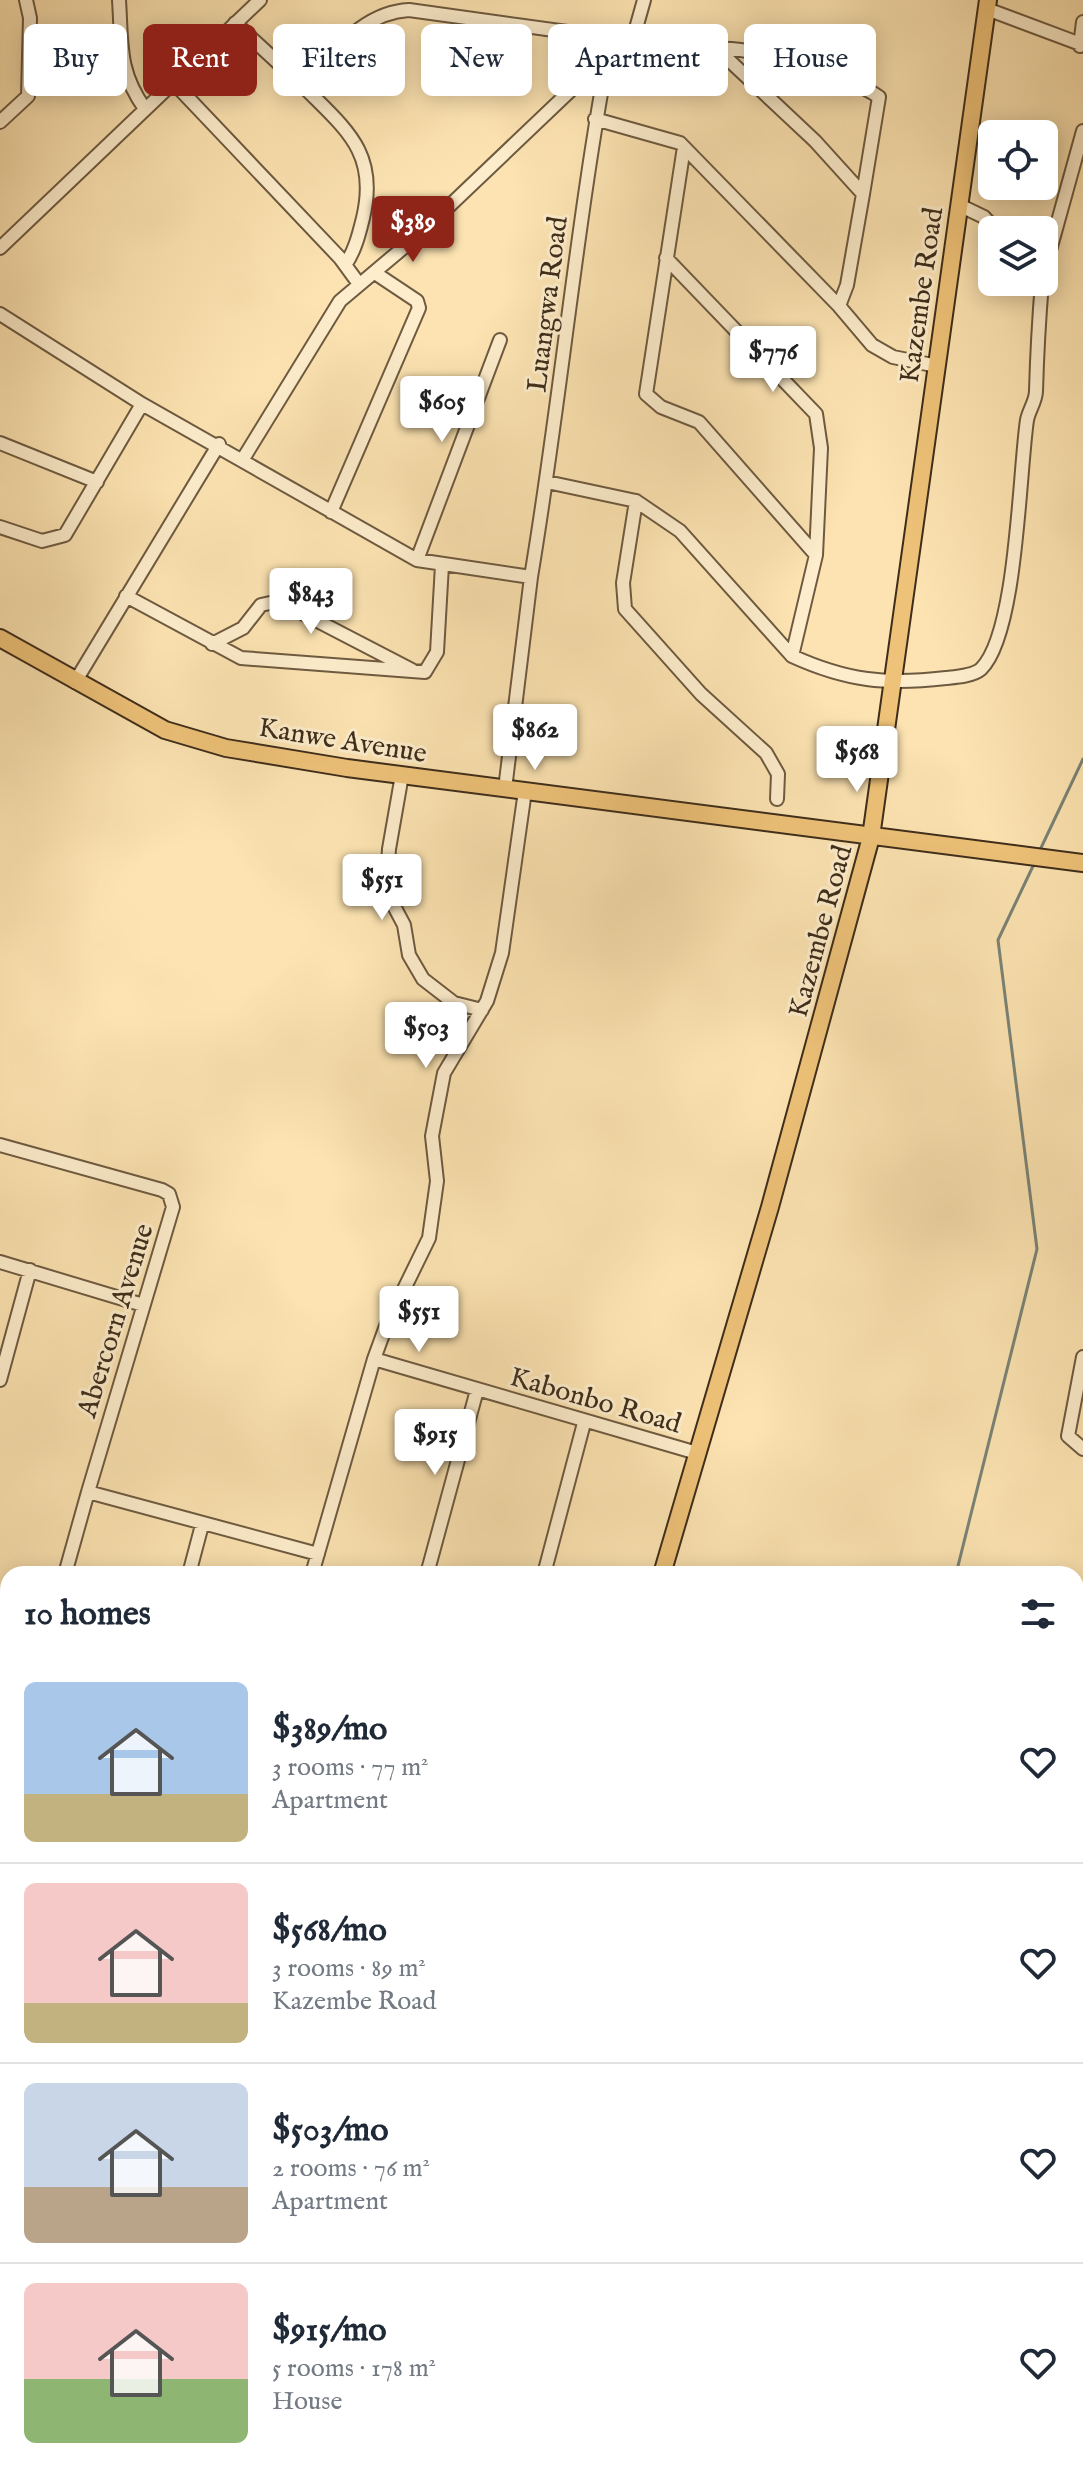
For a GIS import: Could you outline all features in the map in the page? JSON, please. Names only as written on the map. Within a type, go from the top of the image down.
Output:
[{"type":"main road","name":"Kazembe Road","points":[[664,1566],[770,1207],[871,837],[987,4]]},
{"type":"main road","name":"Kanwe Avenue","points":[[0,638],[165,730],[194,740],[402,775],[1083,863]]},
{"type":"street","points":[[0,122],[28,96],[30,18],[26,0]]},
{"type":"street","points":[[119,0],[124,69],[131,89],[145,109]]},
{"type":"street","points":[[260,0],[235,23],[273,58]]},
{"type":"street","points":[[637,24],[644,0]]},
{"type":"street","points":[[987,4],[1081,46],[1083,22]]},
{"type":"street","points":[[366,24],[388,11],[409,10],[548,29]]},
{"type":"street","points":[[839,306],[847,285],[863,194],[879,97],[865,86],[799,64],[717,49],[815,141],[863,194]]},
{"type":"street","points":[[0,248],[158,96]]},
{"type":"street","points":[[186,96],[345,265],[359,284]]},
{"type":"street","points":[[313,96],[352,136],[369,176],[359,232],[345,265]]},
{"type":"street","points":[[243,459],[340,301],[375,273],[564,96]]},
{"type":"street","name":"Luangwa Road","points":[[505,789],[531,577],[600,96]]},
{"type":"street","points":[[595,119],[663,137],[684,147],[878,350],[937,366]]},
{"type":"street","points":[[1058,221],[1083,131]]},
{"type":"street","points":[[684,147],[646,394],[661,407],[699,422],[711,433],[816,555]]},
{"type":"street","points":[[959,205],[982,216]]},
{"type":"street","points":[[666,258],[816,414],[821,448],[816,555],[792,656]]},
{"type":"street","points":[[331,512],[419,305],[375,273]]},
{"type":"street","points":[[547,482],[636,501],[680,531],[792,656],[845,677],[893,683],[961,676],[979,671],[996,646],[1023,480],[1027,417],[1036,395],[1035,366],[1041,296]]},
{"type":"street","points":[[0,314],[142,404],[219,444],[417,560],[531,577]]},
{"type":"street","points":[[417,560],[500,340]]},
{"type":"street","points":[[0,527],[42,541],[65,535],[142,404]]},
{"type":"street","points":[[0,443],[97,482]]},
{"type":"street","points":[[75,682],[219,444]]},
{"type":"street","points":[[636,501],[623,583],[625,609],[701,694],[731,717],[766,753],[778,774],[777,799]]},
{"type":"street","points":[[126,596],[212,644],[251,659],[417,673],[425,672],[437,652],[442,565]]},
{"type":"street","points":[[212,644],[243,628],[261,605],[279,601],[417,673]]},
{"type":"street","points":[[402,775],[389,849],[386,891],[404,925],[409,955],[423,979],[454,1003],[482,1010]]},
{"type":"street","points":[[314,1566],[374,1359],[386,1326],[429,1238],[437,1181],[431,1147],[444,1073],[482,1010],[505,943],[525,791]]},
{"type":"street","name":"Abercorn Avenue","points":[[0,1145],[169,1194],[173,1207],[67,1566]]},
{"type":"street","points":[[0,1262],[143,1305]]},
{"type":"street","points":[[0,1380],[30,1270]]},
{"type":"street","points":[[1083,1357],[1068,1436],[1083,1449]]},
{"type":"street","name":"Kabonbo Road","points":[[374,1359],[584,1423],[697,1453]]},
{"type":"street","points":[[429,1566],[477,1390]]},
{"type":"street","points":[[546,1566],[584,1423]]},
{"type":"street","points":[[88,1492],[318,1554]]},
{"type":"street","points":[[191,1566],[202,1525]]},
{"type":"waterway","points":[[1040,850],[1083,759]]},
{"type":"waterway","points":[[958,1566],[1037,1249],[998,940],[1034,864]]}]
